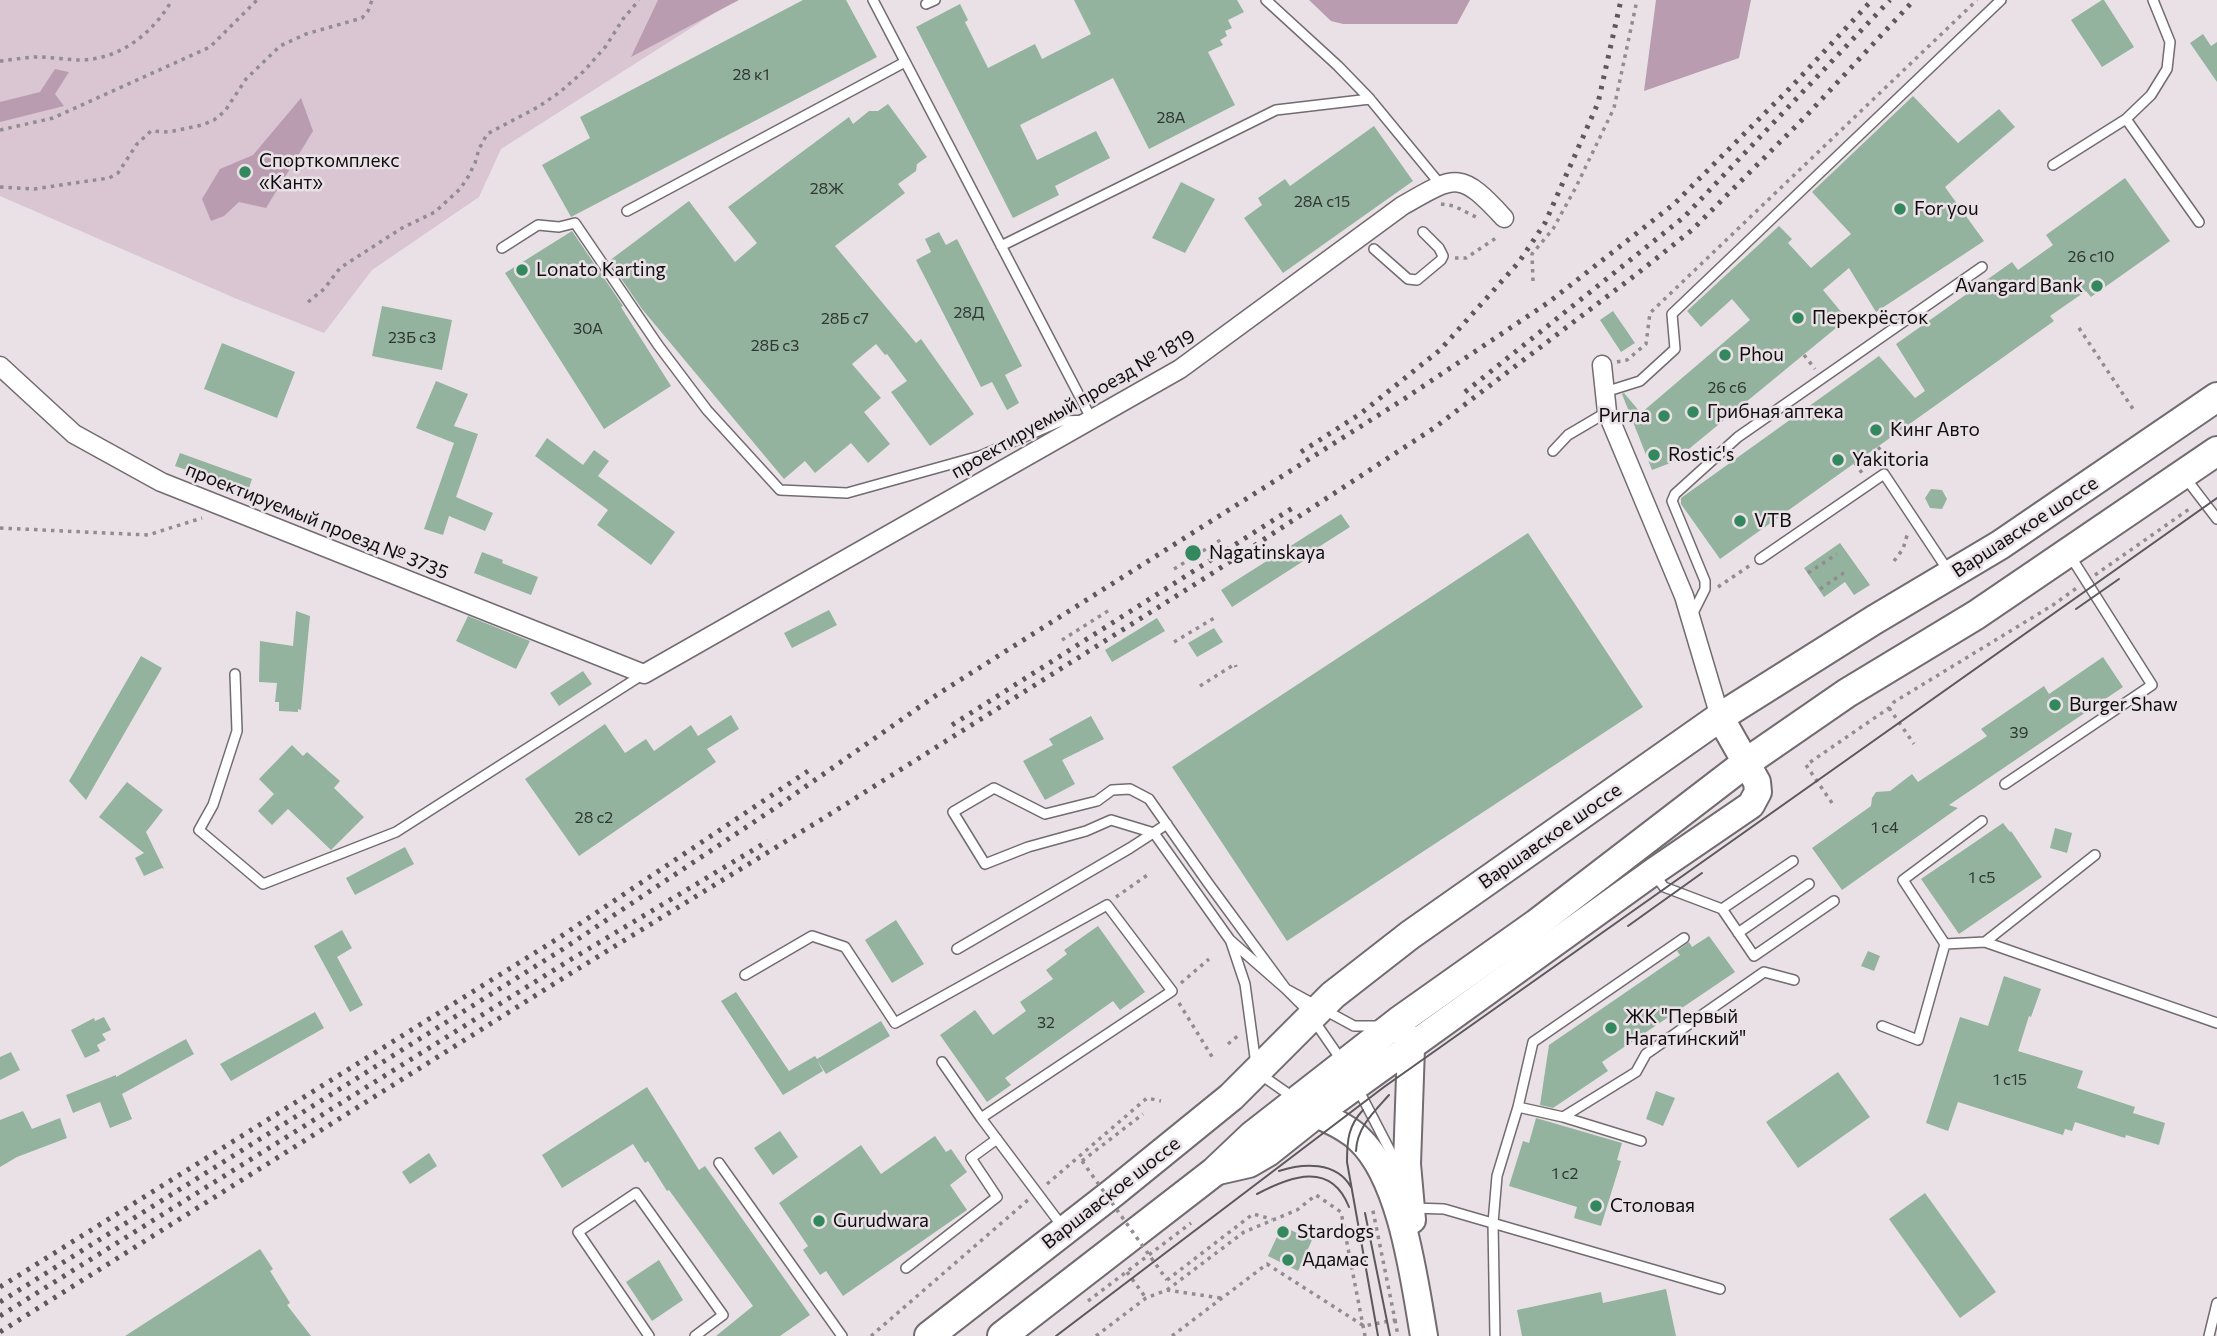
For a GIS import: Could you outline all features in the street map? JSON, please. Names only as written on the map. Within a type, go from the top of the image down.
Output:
[{"type":"main road","name":"Варшавское шоссе","points":[[929,1336],[1221,1105],[1332,995],[1410,934],[1720,717],[1874,620],[1952,576],[2217,397]]},
{"type":"main road","points":[[1002,1336],[1214,1172],[1252,1135],[1307,1107],[1350,1075],[1399,1021],[1536,925],[1747,762],[1847,693],[1976,615],[2217,451]]},
{"type":"street","points":[[1440,184],[1457,182],[1478,190],[1498,223]]},
{"type":"street","name":"проектируемый проезд № 1819","points":[[644,674],[1180,369],[1402,206],[1440,184]]},
{"type":"street","points":[[1350,1075],[1411,1047],[1653,872],[1751,805],[1758,792],[1757,782],[1747,762],[1720,717],[1684,596],[1607,411],[1602,365]]},
{"type":"street","name":"проектируемый проезд № 3735","points":[[0,366],[74,434],[161,482],[644,674]]},
{"type":"street","points":[[1399,1021],[1411,1047],[1408,1164],[1411,1264]]},
{"type":"street","points":[[1307,1107],[1358,1138],[1384,1171],[1394,1194],[1411,1264],[1424,1336]]},
{"type":"lane","points":[[502,248],[538,225],[559,227],[575,223],[658,345],[707,410],[780,490],[847,493],[980,456],[1061,421],[1091,420],[873,0]]},
{"type":"lane","points":[[1266,0],[1370,99],[1440,184]]},
{"type":"lane","points":[[1605,392],[1640,381],[1675,349],[1672,314],[2001,0]]},
{"type":"lane","points":[[2053,165],[2126,118],[2151,95],[2167,69],[2170,42],[2153,0]]},
{"type":"lane","points":[[627,211],[905,62]]},
{"type":"lane","points":[[1001,246],[1276,110],[1370,99]]},
{"type":"lane","points":[[2126,118],[2199,222]]},
{"type":"lane","points":[[1374,248],[1412,281],[1417,280],[1443,256],[1423,232]]},
{"type":"lane","points":[[1690,617],[1705,589],[1672,501],[1675,494],[1738,437],[1982,267]]},
{"type":"lane","points":[[1553,451],[1568,435],[1607,411]]},
{"type":"lane","points":[[1760,559],[1884,474],[1952,576]]},
{"type":"lane","points":[[2183,475],[2217,519]]},
{"type":"lane","points":[[2005,784],[2152,685],[2068,553]]},
{"type":"lane","points":[[235,674],[237,731],[213,805],[199,830],[263,884],[397,832],[644,674]]},
{"type":"lane","points":[[1286,989],[1149,799],[1130,789],[1112,790],[1097,801],[1045,814],[994,788],[953,812],[985,864],[1028,847],[1086,831],[1111,820],[1154,833],[1230,940],[1286,989],[1316,1013],[1354,1026],[1378,1027],[1399,1021]]},
{"type":"lane","points":[[1882,1026],[1918,1040],[1945,944],[1903,880],[1982,821]]},
{"type":"lane","points":[[957,949],[1167,824]]},
{"type":"lane","points":[[1986,942],[2095,855]]},
{"type":"lane","points":[[1722,909],[1793,861]]},
{"type":"lane","points":[[1653,872],[1664,887],[1722,909],[1764,972],[1794,980]]},
{"type":"lane","points":[[1738,933],[1809,884]]},
{"type":"lane","points":[[1754,957],[1834,901]]},
{"type":"lane","points":[[745,975],[812,936],[845,947],[895,1023],[1107,905],[1172,991],[981,1118]]},
{"type":"lane","points":[[1495,1336],[1493,1223],[1497,1176],[1518,1107],[1533,1042],[1684,938]]},
{"type":"lane","points":[[1230,940],[1245,984],[1257,1072],[1307,1107]]},
{"type":"lane","points":[[1945,944],[1986,942],[2217,1023]]},
{"type":"lane","points":[[1563,1117],[1636,1072],[1646,1054],[1764,972]]},
{"type":"lane","points":[[1316,1013],[1411,1199],[1720,1289]]},
{"type":"lane","points":[[942,1062],[1065,1230]]},
{"type":"lane","points":[[1518,1107],[1641,1140]]},
{"type":"lane","points":[[906,1268],[997,1196],[971,1158],[997,1139]]},
{"type":"lane","points":[[719,1163],[842,1336]]},
{"type":"lane","points":[[649,1336],[578,1232],[636,1193],[723,1315],[695,1336]]},
{"type":"lane","points":[[2208,1336],[2217,1303]]},
{"type":"path","points":[[0,61],[36,57],[81,60],[118,52],[143,36],[160,20],[172,0]]},
{"type":"path","points":[[0,130],[53,118],[210,47],[257,0]]},
{"type":"path","points":[[0,187],[34,189],[109,178],[118,173],[137,144],[151,131],[170,132],[214,120],[225,111],[246,79],[272,52],[306,34],[362,18],[372,0]]},
{"type":"path","points":[[308,302],[324,289],[340,268],[402,228],[435,212],[468,177],[487,134],[538,107],[568,85],[606,46],[639,0]]},
{"type":"path","points":[[1533,281],[1532,254],[1559,218],[1614,108],[1637,0]]},
{"type":"path","points":[[1434,208],[1439,204],[1454,206],[1472,213],[1482,221]]},
{"type":"path","points":[[1443,256],[1461,260],[1466,258],[1500,237],[1498,223]]},
{"type":"path","points":[[2079,328],[2133,409]]},
{"type":"path","points":[[1878,447],[1894,467]]},
{"type":"path","points":[[1832,803],[1806,765],[1924,682],[2053,605],[2202,500]]},
{"type":"path","points":[[0,528],[148,535],[230,509]]},
{"type":"path","points":[[1894,561],[1908,536],[1908,511]]},
{"type":"path","points":[[1174,569],[1222,539]]},
{"type":"path","points":[[1808,573],[1837,554]]},
{"type":"path","points":[[1718,587],[1760,559]]},
{"type":"path","points":[[1819,589],[1848,570]]},
{"type":"path","points":[[1062,640],[1111,609]]},
{"type":"path","points":[[1174,642],[1216,617]]},
{"type":"path","points":[[1200,686],[1235,664],[1236,667]]},
{"type":"path","points":[[1889,708],[1914,744]]},
{"type":"path","points":[[1107,905],[1149,874]]},
{"type":"path","points":[[1209,960],[1172,991],[1214,1060]]},
{"type":"path","points":[[1228,1044],[1240,1033]]},
{"type":"path","points":[[871,1336],[1147,1098],[1161,1101]]},
{"type":"path","points":[[1143,1114],[1082,1161],[1167,1280],[1253,1214],[1274,1219]]},
{"type":"path","points":[[1097,1336],[1146,1298],[1167,1290],[1244,1232],[1297,1210],[1317,1195],[1341,1212],[1365,1336]]},
{"type":"path","points":[[1372,1206],[1398,1336]]},
{"type":"path","points":[[1007,1210],[1011,1215]]},
{"type":"path","points":[[1088,1301],[1191,1223]]},
{"type":"path","points":[[1172,1336],[1267,1264],[1364,1326],[1395,1320]]},
{"type":"path","points":[[1127,1272],[1146,1298]]},
{"type":"path","points":[[1167,1290],[1222,1298]]},
{"type":"shaded area","name":"Спорткомплекс «Кант»","points":[[0,0],[735,0],[501,149],[479,197],[372,270],[324,333],[237,299],[0,196]]},
{"type":"shaded area","points":[[658,0],[739,0],[631,57]]},
{"type":"shaded area","points":[[1309,0],[1470,0],[1457,24],[1343,24],[1331,21]]},
{"type":"shaded area","points":[[1656,0],[1751,0],[1739,58],[1644,91]]},
{"type":"shaded area","points":[[55,69],[69,72],[55,94],[64,106],[0,122],[0,102],[40,92]]},
{"type":"shaded area","points":[[301,98],[313,131],[266,208],[239,202],[224,216],[211,221],[202,199],[220,169],[253,155]]},
{"type":"building","points":[[803,0],[846,0],[877,57],[571,217],[542,165],[590,138],[580,117]]},
{"type":"building","points":[[1074,0],[1237,0],[1244,12],[1228,20],[1232,28],[1225,31],[1227,36],[1220,40],[1223,45],[1208,52],[1235,105],[1149,149],[1113,78],[1020,125],[1037,160],[1096,131],[1110,158],[1055,186],[1059,195],[1013,218],[916,27],[960,4],[968,20],[965,22],[988,68],[1035,44],[1042,59],[1091,34]]},
{"type":"building","points":[[2102,0],[2134,47],[2102,67],[2071,20]]},
{"type":"building","points":[[2203,34],[2211,46],[2217,42],[2217,82],[2190,43]]},
{"type":"building","points":[[1913,96],[1958,143],[1999,109],[2015,127],[1945,187],[1984,241],[1876,312],[1849,268],[1823,290],[1847,319],[1673,462],[1652,470],[1622,394],[1624,393],[1641,413],[1750,320],[1732,299],[1701,327],[1687,311],[1779,226],[1792,239],[1788,243],[1811,268],[1851,234],[1812,192]]},
{"type":"building","points":[[888,104],[927,157],[917,164],[916,171],[898,184],[905,193],[835,246],[916,343],[921,339],[974,414],[930,446],[891,392],[907,381],[876,344],[852,364],[881,398],[864,412],[890,444],[868,463],[851,443],[815,473],[805,461],[784,479],[642,309],[609,261],[689,201],[735,262],[757,243],[728,207],[849,117],[853,124],[869,111],[878,111]]},
{"type":"building","points":[[1374,126],[1413,181],[1283,273],[1244,218],[1262,205],[1258,198],[1285,179],[1290,186]]},
{"type":"building","points":[[2125,178],[2170,241],[2091,297],[2086,291],[2050,316],[2054,321],[1720,559],[1681,504],[1681,498],[1879,356],[1915,398],[1925,391],[1896,344],[2012,262],[2018,270],[2053,245],[2046,235]]},
{"type":"building","points":[[1181,182],[1215,199],[1185,253],[1152,238]]},
{"type":"building","points":[[572,231],[623,306],[621,307],[671,386],[604,429],[505,273]]},
{"type":"building","points":[[939,232],[946,245],[957,239],[1022,366],[1005,375],[1019,403],[1007,410],[992,382],[981,387],[916,260],[931,252],[925,239]]},
{"type":"building","points":[[382,306],[452,320],[442,370],[372,356]]},
{"type":"building","points":[[1613,311],[1635,343],[1621,352],[1600,320]]},
{"type":"building","points":[[222,343],[295,372],[277,418],[204,389]]},
{"type":"building","points":[[436,381],[468,394],[454,426],[478,434],[456,497],[493,513],[485,531],[449,516],[443,535],[424,529],[454,443],[416,428]]},
{"type":"building","points":[[547,438],[583,465],[594,450],[609,461],[598,476],[675,532],[651,565],[597,525],[608,510],[535,456]]},
{"type":"building","points":[[180,453],[252,479],[248,491],[175,466]]},
{"type":"building","points":[[1931,489],[1942,490],[1947,499],[1942,509],[1930,508],[1925,498]]},
{"type":"building","points":[[1341,514],[1350,527],[1317,548],[1319,551],[1232,607],[1221,590]]},
{"type":"building","points":[[1528,533],[1643,707],[1287,941],[1172,767]]},
{"type":"building","points":[[1840,543],[1870,585],[1854,595],[1845,582],[1824,597],[1804,568]]},
{"type":"building","points":[[482,552],[538,577],[531,595],[474,573]]},
{"type":"building","points":[[829,610],[837,625],[792,648],[784,633]]},
{"type":"building","points":[[296,611],[310,616],[301,710],[279,711],[279,702],[275,702],[277,683],[259,682],[260,641],[293,646]]},
{"type":"building","points":[[468,616],[530,641],[516,669],[456,641]]},
{"type":"building","points":[[1157,618],[1165,631],[1112,662],[1105,650]]},
{"type":"building","points":[[1214,628],[1223,642],[1197,657],[1188,643]]},
{"type":"building","points":[[141,656],[162,668],[86,800],[69,781]]},
{"type":"building","points":[[2103,657],[2123,687],[1949,805],[1958,808],[1842,890],[1812,848],[1871,806],[1876,792],[1890,791],[1912,774],[1918,782],[1987,736],[1981,729],[2044,686],[2049,694]]},
{"type":"building","points":[[583,671],[592,684],[559,706],[550,693]]},
{"type":"building","points":[[731,715],[739,729],[707,749],[716,762],[579,856],[525,779],[605,724],[625,753],[646,739],[654,751],[691,725],[698,736]]},
{"type":"building","points":[[1091,716],[1104,739],[1062,760],[1075,784],[1045,800],[1023,761],[1053,745],[1049,739]]},
{"type":"building","points":[[292,745],[303,756],[307,752],[340,781],[334,788],[364,817],[331,850],[288,809],[272,825],[258,811],[274,794],[259,779]]},
{"type":"building","points":[[127,782],[163,810],[146,832],[164,869],[144,876],[135,858],[144,853],[99,817]]},
{"type":"building","points":[[2003,823],[2042,877],[1959,934],[1921,879]]},
{"type":"building","points":[[2055,828],[2072,833],[2067,853],[2050,848]]},
{"type":"building","points":[[405,847],[414,864],[355,895],[346,878]]},
{"type":"building","points":[[896,920],[924,964],[892,983],[865,940]]},
{"type":"building","points":[[1098,926],[1145,992],[1120,1010],[1113,1001],[1005,1078],[1011,1085],[987,1102],[940,1035],[975,1010],[993,1035],[1026,1011],[1020,1002],[1053,979],[1046,970],[1067,954],[1064,950]]},
{"type":"building","points":[[342,930],[352,948],[337,957],[363,1005],[350,1012],[314,946]]},
{"type":"building","name":"ЖК \"Первый Нагатинский\"","points":[[1709,936],[1735,972],[1602,1062],[1608,1071],[1553,1108],[1540,1105],[1549,1045],[1680,955],[1677,951],[1689,942],[1692,947]]},
{"type":"building","points":[[1868,951],[1880,956],[1874,971],[1861,966]]},
{"type":"building","points":[[2004,976],[2041,989],[2018,1051],[2083,1071],[2077,1088],[2135,1107],[2133,1113],[2165,1123],[2159,1145],[2126,1135],[2125,1138],[2075,1122],[2072,1131],[2065,1129],[2063,1135],[1958,1102],[1948,1131],[1926,1123],[1960,1017],[1988,1026]]},
{"type":"building","points":[[736,992],[789,1071],[815,1056],[817,1059],[881,1021],[890,1036],[826,1074],[817,1060],[823,1071],[783,1095],[721,1001]]},
{"type":"building","points":[[315,1012],[324,1028],[231,1081],[220,1064]]},
{"type":"building","points":[[104,1017],[111,1030],[102,1034],[106,1040],[97,1045],[100,1051],[85,1058],[71,1030],[94,1018],[95,1021]]},
{"type":"building","points":[[186,1039],[194,1054],[122,1094],[132,1119],[110,1128],[100,1102],[73,1113],[66,1095],[116,1077]]},
{"type":"building","points":[[11,1052],[20,1070],[0,1080],[0,1057]]},
{"type":"building","points":[[1838,1072],[1870,1117],[1798,1168],[1766,1122]]},
{"type":"building","points":[[647,1087],[699,1170],[705,1166],[810,1315],[780,1336],[716,1336],[753,1306],[633,1144],[562,1188],[542,1155]]},
{"type":"building","points":[[1656,1091],[1675,1098],[1663,1126],[1646,1119]]},
{"type":"building","points":[[23,1111],[32,1129],[60,1118],[67,1138],[17,1157],[0,1167],[0,1120]]},
{"type":"building","points":[[1536,1118],[1622,1143],[1617,1160],[1621,1161],[1601,1226],[1574,1218],[1577,1207],[1509,1186],[1523,1141],[1529,1143]]},
{"type":"building","points":[[780,1131],[798,1157],[773,1175],[754,1148]]},
{"type":"building","points":[[935,1136],[946,1152],[951,1149],[967,1172],[950,1185],[967,1210],[843,1296],[826,1271],[820,1275],[803,1250],[808,1246],[779,1203],[861,1145],[881,1174]]},
{"type":"building","points":[[429,1153],[437,1166],[410,1184],[402,1172]]},
{"type":"building","points":[[1925,1193],[1996,1292],[1960,1318],[1889,1219]]},
{"type":"building","points":[[1282,1226],[1312,1240],[1298,1271],[1268,1256]]},
{"type":"building","points":[[260,1249],[290,1303],[287,1305],[311,1336],[125,1336]]},
{"type":"building","points":[[659,1260],[683,1300],[652,1321],[626,1282]]},
{"type":"building","points":[[1666,1289],[1676,1336],[1522,1336],[1517,1310],[1601,1292],[1603,1303]]},
{"type":"tram line","points":[[1056,1336],[1384,1087],[2217,498]]},
{"type":"tram line","points":[[2076,609],[2119,579]]},
{"type":"tram line","points":[[1628,926],[1702,873]]},
{"type":"tram line","points":[[1356,1151],[1363,1127],[1389,1095]]},
{"type":"tram line","points":[[1363,1110],[1349,1134],[1347,1162],[1378,1336]]},
{"type":"tram line","points":[[1279,1171],[1298,1166],[1328,1168],[1337,1172],[1351,1187]]},
{"type":"tram line","points":[[1257,1194],[1283,1182],[1309,1176],[1332,1183],[1341,1192],[1349,1207]]},
{"type":"tram line","points":[[1365,1213],[1390,1336]]},
{"type":"railway","points":[[1301,452],[1360,414],[1440,350],[1519,262],[1545,223],[1598,103],[1621,0]]},
{"type":"railway","points":[[0,1302],[563,949],[775,808],[938,694],[1404,399],[1549,302],[1674,204],[1793,85],[1872,0]]},
{"type":"railway","points":[[1465,392],[1684,217],[1890,0]]},
{"type":"railway","points":[[0,1332],[1208,576],[1434,428],[1692,230],[1807,115],[1914,0]]},
{"type":"railway","points":[[952,725],[1294,507]]},
{"type":"railway","points":[[0,1287],[557,939],[808,771]]},
{"type":"railway","points":[[0,1316],[570,960],[768,841]]},
{"type":"place","name":"Спорткомплекс «Кант»","points":[[245,172]]},
{"type":"place","name":"For you","points":[[1900,209]]},
{"type":"place","name":"Lonato Karting","points":[[522,270]]},
{"type":"place","name":"Avangard Bank","points":[[2097,286]]},
{"type":"place","name":"Перекрёсток","points":[[1798,318]]},
{"type":"place","name":"Phou","points":[[1725,355]]},
{"type":"place","name":"Грибная аптека","points":[[1693,412]]},
{"type":"place","name":"Ригла","points":[[1664,416]]},
{"type":"place","name":"Кинг Авто","points":[[1876,430]]},
{"type":"place","name":"Rostic's","points":[[1654,455]]},
{"type":"place","name":"Yakitoria","points":[[1838,460]]},
{"type":"place","name":"VTB","points":[[1740,521]]},
{"type":"place","name":"Nagatinskaya","points":[[1193,553]]},
{"type":"place","name":"Burger Shaw","points":[[2055,705]]},
{"type":"place","name":"ЖК \"Первый Нагатинский\"","points":[[1611,1028]]},
{"type":"place","name":"Столовая","points":[[1596,1206]]},
{"type":"place","name":"Gurudwara","points":[[819,1221]]},
{"type":"place","name":"Stardogs","points":[[1283,1232]]},
{"type":"place","name":"Адамас","points":[[1288,1260]]}]
